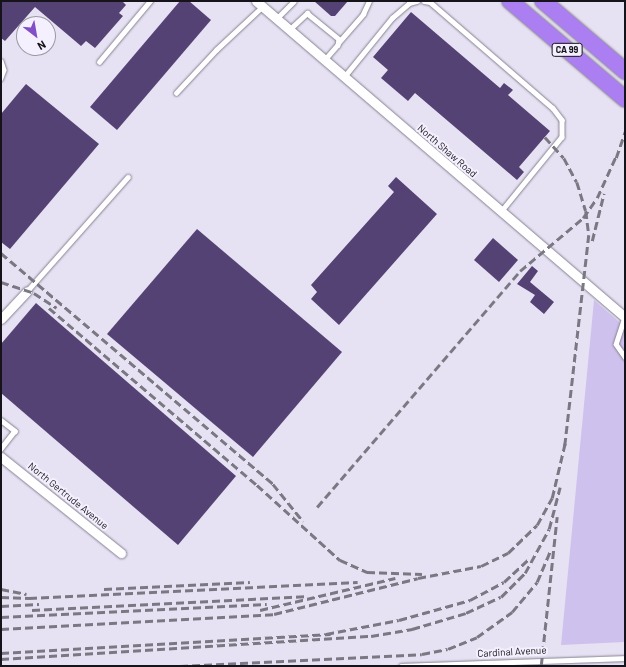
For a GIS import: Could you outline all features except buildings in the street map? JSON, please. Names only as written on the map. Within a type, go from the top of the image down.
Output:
[{"type":"highway","name":"CA 99","points":[[510,1],[625,99]]},
{"type":"highway","name":"CA 99","points":[[543,1],[625,71]]},
{"type":"street","name":"North Shaw Road","points":[[259,4],[625,317]]},
{"type":"street","points":[[1,319],[27,291]]},
{"type":"street","name":"North Gertrude Avenue","points":[[1,457],[121,553]]},
{"type":"lane","points":[[99,62],[150,1]]},
{"type":"lane","points":[[276,19],[294,1]]},
{"type":"lane","points":[[324,61],[363,14],[369,1]]},
{"type":"lane","points":[[344,78],[392,18],[409,3],[417,1]]},
{"type":"lane","points":[[424,1],[430,2],[553,108],[562,120],[562,137],[501,212]]},
{"type":"lane","points":[[176,93],[259,4]]},
{"type":"lane","points":[[289,30],[307,13],[339,39],[339,42]]},
{"type":"lane","points":[[1,62],[4,70],[1,78]]},
{"type":"lane","points":[[27,291],[128,177]]},
{"type":"lane","points":[[625,317],[616,344],[625,357]]},
{"type":"lane","points":[[1,420],[15,431],[1,449]]},
{"type":"lane","name":"Cardinal Avenue","points":[[401,666],[625,658]]},
{"type":"shaded area","points":[[594,300],[625,327],[625,642],[561,645]]},
{"type":"railway","points":[[616,158],[625,132]]},
{"type":"railway","points":[[545,137],[564,158],[577,182],[586,211],[589,235],[565,447]]},
{"type":"railway","points":[[317,507],[520,271],[583,218],[597,198],[617,154]]},
{"type":"railway","points":[[592,241],[604,193]]},
{"type":"railway","points":[[1,253],[273,484],[303,521]]},
{"type":"railway","points":[[1,282],[34,293],[57,308]]},
{"type":"railway","points":[[49,308],[257,485],[340,560],[367,572],[422,574]]},
{"type":"railway","points":[[1,629],[274,614],[418,578],[481,566],[508,553],[537,525],[552,498],[565,443]]},
{"type":"railway","points":[[1,659],[371,636],[412,629],[466,613],[501,597],[525,573],[549,529],[560,487]]},
{"type":"railway","points":[[541,666],[557,517]]},
{"type":"railway","points":[[180,666],[422,654],[448,649],[477,637],[512,612],[537,582],[550,551]]},
{"type":"railway","points":[[326,634],[399,620],[470,600],[504,582],[530,558]]},
{"type":"railway","points":[[260,610],[395,578]]},
{"type":"railway","points":[[104,589],[250,582]]},
{"type":"railway","points":[[1,597],[29,598],[358,582]]},
{"type":"railway","points":[[1,589],[27,594]]},
{"type":"railway","points":[[32,610],[305,596]]},
{"type":"railway","points":[[1,606],[39,604]]},
{"type":"railway","points":[[1,617],[267,604]]},
{"type":"railway","points":[[1,653],[330,634]]}]
